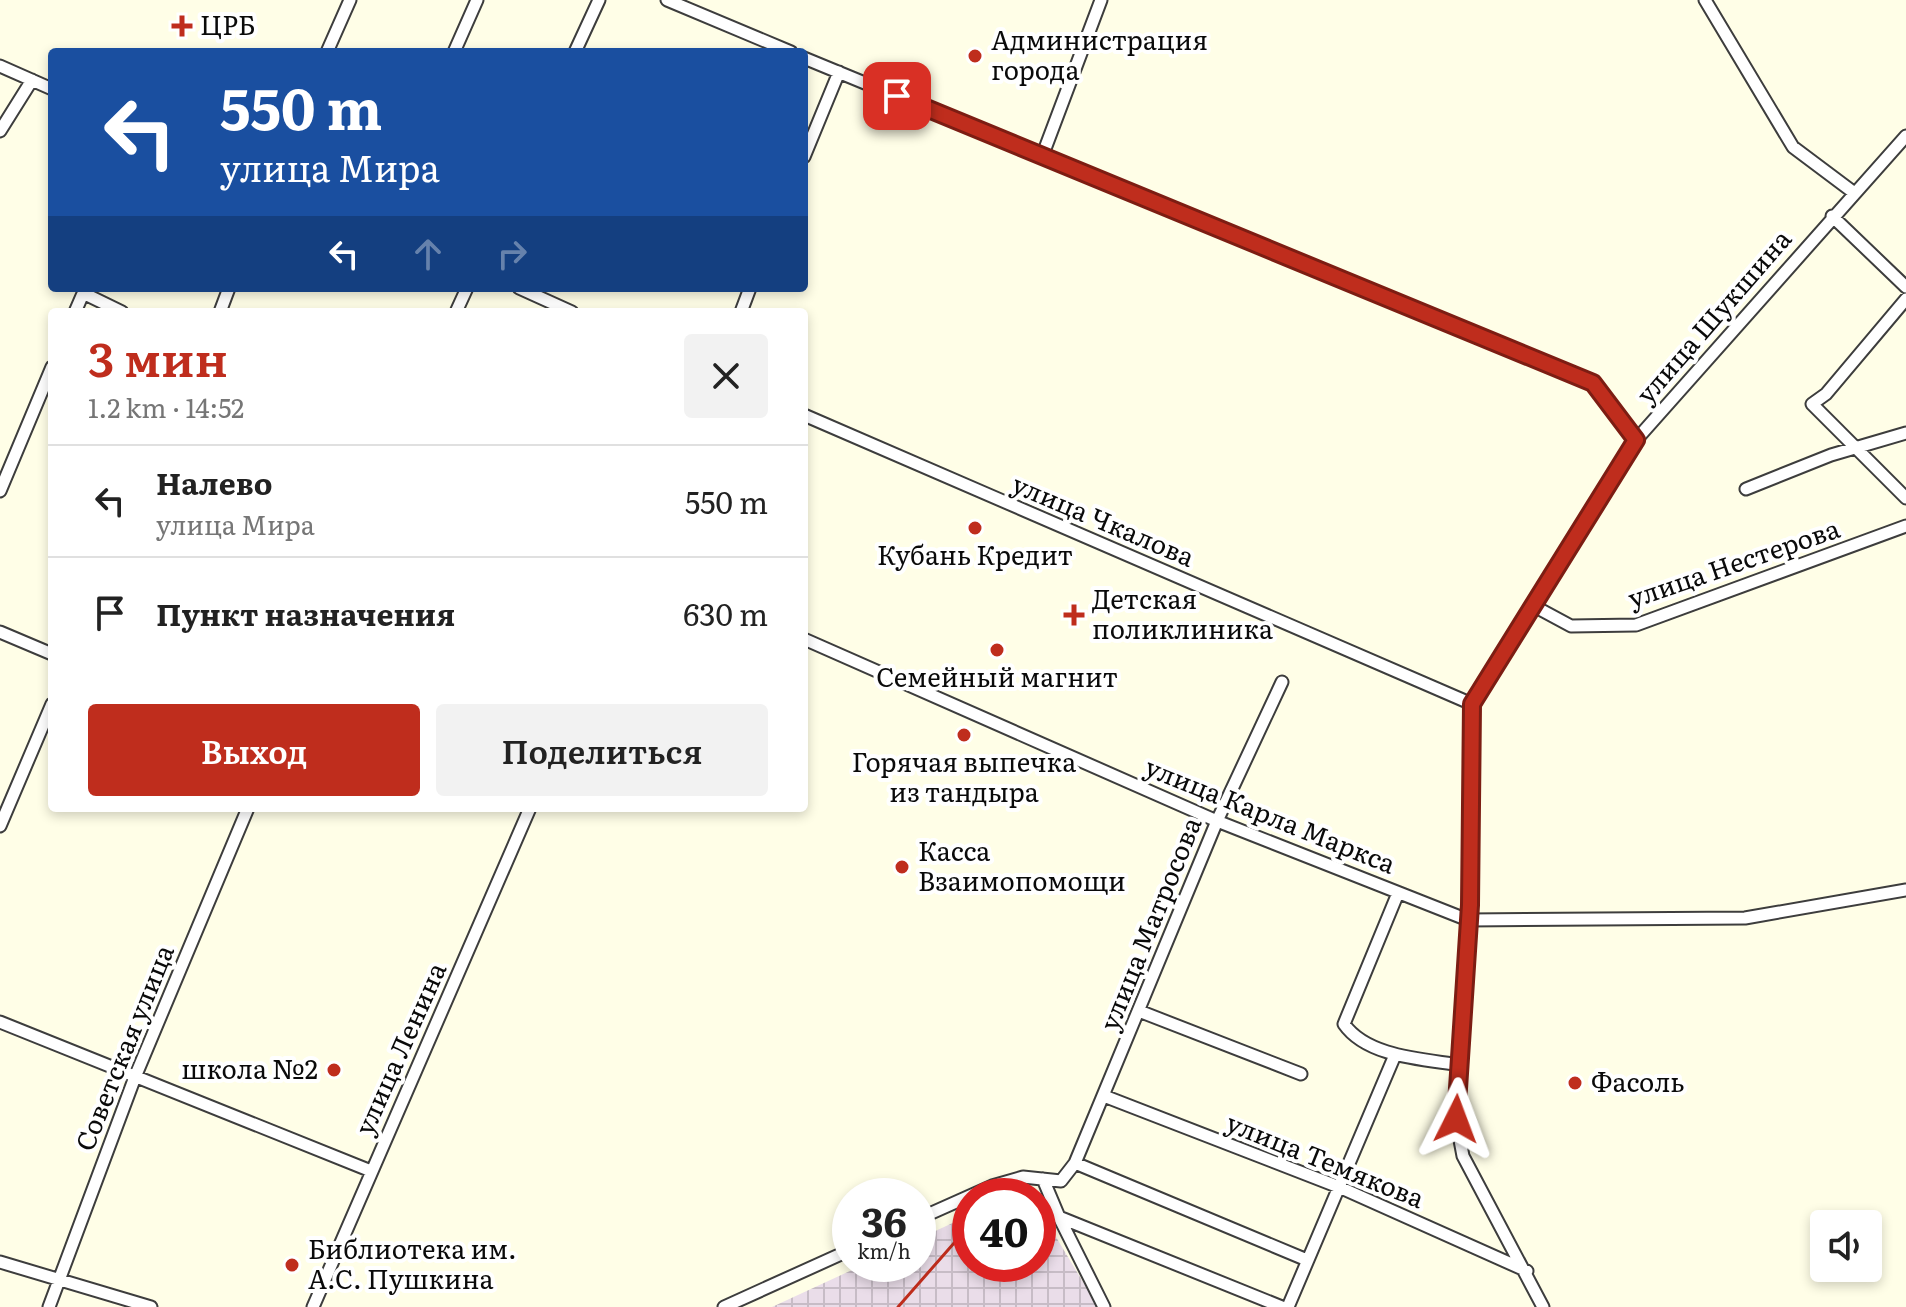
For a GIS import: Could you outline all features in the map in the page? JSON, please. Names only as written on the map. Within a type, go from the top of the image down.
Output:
[{"type":"street","points":[[329,48],[350,0]]},
{"type":"street","points":[[456,48],[477,0]]},
{"type":"street","points":[[577,48],[599,0]]},
{"type":"street","points":[[667,0],[781,48]]},
{"type":"street","points":[[1043,154],[1101,0]]},
{"type":"street","points":[[1705,0],[1793,147],[1853,192]]},
{"type":"street","points":[[808,60],[1593,383],[1636,440]]},
{"type":"street","points":[[0,66],[48,87]]},
{"type":"street","points":[[808,147],[839,72]]},
{"type":"street","points":[[0,131],[32,80]]},
{"type":"street","name":"улица Шукшина","points":[[1472,704],[1636,440],[1853,192],[1906,136]]},
{"type":"street","points":[[1832,216],[1906,287]]},
{"type":"street","points":[[87,292],[115,308]]},
{"type":"street","points":[[528,292],[563,308]]},
{"type":"street","points":[[1906,299],[1826,394],[1812,404],[1906,498]]},
{"type":"street","points":[[0,491],[48,377]]},
{"type":"street","name":"улица Чкалова","points":[[808,417],[1472,704]]},
{"type":"street","points":[[1746,489],[1777,474],[1906,433]]},
{"type":"street","name":"улица Нестерова","points":[[1532,605],[1571,626],[1636,625],[1906,526]]},
{"type":"street","points":[[0,632],[48,652]]},
{"type":"street","name":"улица Карла Маркса","points":[[808,641],[1217,821],[1468,920],[1745,918],[1906,890]]},
{"type":"street","name":"улица Матросова","points":[[1056,1180],[1061,1181],[1075,1163],[1217,821],[1282,682]]},
{"type":"street","points":[[1472,704],[1468,920],[1456,1119],[1463,1156],[1527,1271],[1543,1307]]},
{"type":"street","points":[[0,826],[48,713]]},
{"type":"street","name":"Советская улица","points":[[49,1307],[135,1077],[246,812]]},
{"type":"street","name":"улица Ленина","points":[[313,1307],[528,812]]},
{"type":"street","points":[[1398,893],[1344,1024],[1350,1032],[1395,1055],[1460,1065]]},
{"type":"street","points":[[1139,1011],[1301,1074]]},
{"type":"street","points":[[0,1022],[371,1171]]},
{"type":"street","points":[[1059,1217],[1285,1307],[1395,1055]]},
{"type":"street","name":"улица Темякова","points":[[1104,1096],[1339,1187],[1527,1271]]},
{"type":"street","points":[[1075,1163],[1307,1260]]},
{"type":"street","points":[[1056,1210],[1104,1307]]},
{"type":"street","points":[[724,1307],[832,1258]]},
{"type":"street","points":[[0,1262],[151,1307]]},
{"type":"shaded area","points":[[952,1223],[952,1282],[1056,1282],[1056,1237],[1098,1307],[772,1307],[832,1279],[832,1282],[936,1282],[936,1231]]},
{"type":"railway","points":[[898,1307],[952,1245]]},
{"type":"place","name":"ЦРБ","points":[[182,26]]},
{"type":"place","name":"Администрация города","points":[[975,56]]},
{"type":"place","name":"Кубань Кредит","points":[[975,528]]},
{"type":"place","name":"Детская поликлиника","points":[[1074,615]]},
{"type":"place","name":"Семейный магнит","points":[[997,650]]},
{"type":"place","name":"Горячая выпечка из тандыра","points":[[964,735]]},
{"type":"place","name":"Касса Взаимопомощи","points":[[902,867]]},
{"type":"place","name":"школа №2","points":[[334,1070]]},
{"type":"place","name":"Фасоль","points":[[1575,1083]]},
{"type":"place","name":"Библиотека им. А.С. Пушкина","points":[[292,1265]]},
{"type":"route","points":[[897,96],[1593,383],[1601,389],[1621,424],[1636,440],[1472,704],[1470,905],[1456,1119]]}]
